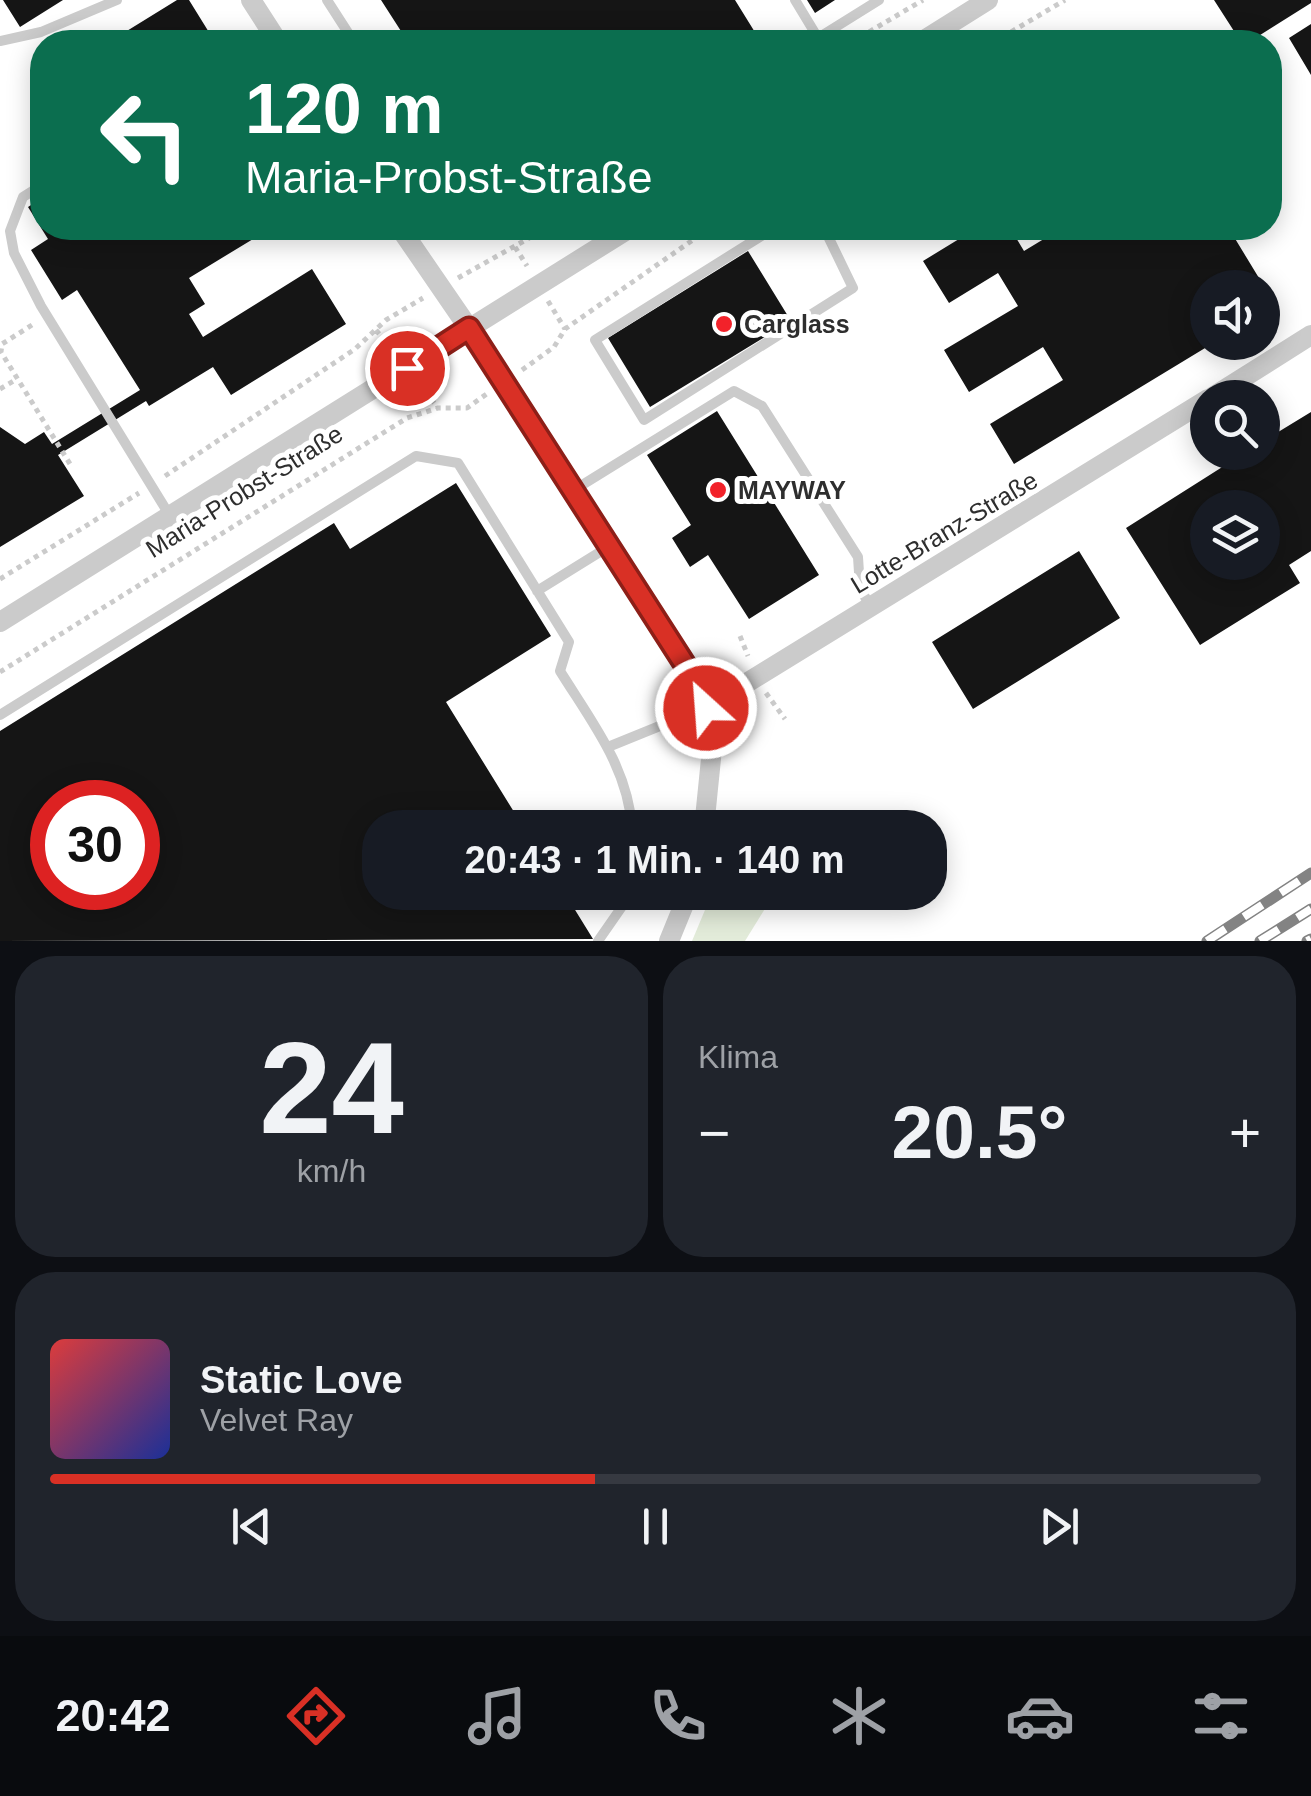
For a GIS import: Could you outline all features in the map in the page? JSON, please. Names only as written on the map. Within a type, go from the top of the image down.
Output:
[{"type":"street","points":[[252,0],[269,30]]},
{"type":"street","points":[[940,30],[988,0]]},
{"type":"street","points":[[408,240],[506,381],[689,671],[706,708],[712,749],[706,810]]},
{"type":"street","name":"Maria-Probst-Straße","points":[[0,622],[611,240]]},
{"type":"street","name":"Lotte-Branz-Straße","points":[[1238,380],[1311,335]]},
{"type":"street","name":"Lotte-Branz-Straße","points":[[706,708],[1190,410]]},
{"type":"street","points":[[669,941],[682,910]]},
{"type":"lane","points":[[47,30],[117,0]]},
{"type":"lane","points":[[328,0],[347,30]]},
{"type":"lane","points":[[795,0],[813,30]]},
{"type":"lane","points":[[834,30],[880,0]]},
{"type":"lane","points":[[0,42],[30,35]]},
{"type":"lane","points":[[30,192],[23,197],[10,232],[14,253],[47,316],[170,517]]},
{"type":"lane","points":[[755,240],[595,340],[644,420],[853,288],[830,240]]},
{"type":"lane","points":[[573,490],[734,391],[762,406],[858,556],[860,588],[870,606]]},
{"type":"lane","points":[[0,715],[416,456],[458,463],[569,642],[560,671],[608,748],[626,786],[629,810]]},
{"type":"lane","points":[[537,591],[608,547]]},
{"type":"lane","points":[[608,748],[706,708]]},
{"type":"lane","points":[[598,941],[620,910]]},
{"type":"path","points":[[873,30],[924,0]]},
{"type":"path","points":[[1014,30],[1065,0]]},
{"type":"path","points":[[0,579],[151,485],[355,348],[386,320],[526,240]]},
{"type":"path","name":"Maria-Probst-Straße","points":[[0,672],[407,418],[438,408],[467,408],[554,347],[564,329],[693,240]]},
{"type":"path","points":[[47,316],[2,344],[0,352],[70,464]]},
{"type":"path","points":[[0,389],[18,380]]},
{"type":"green space","points":[[705,910],[764,910],[745,941],[692,941]]},
{"type":"building","points":[[3,0],[63,0],[20,27]]},
{"type":"building","points":[[177,0],[189,0],[208,30],[128,30]]},
{"type":"building","points":[[381,0],[735,0],[754,30],[400,30]]},
{"type":"building","points":[[807,0],[835,0],[815,13]]},
{"type":"building","points":[[1214,0],[1311,0],[1268,30],[1233,30]]},
{"type":"building","points":[[1311,24],[1311,75],[1289,38]]},
{"type":"building","points":[[46,240],[251,240],[189,278],[205,304],[189,314],[203,337],[312,269],[346,324],[231,395],[213,367],[149,406],[146,401],[58,455],[84,496],[0,547],[0,427],[25,444],[44,432],[52,444],[140,390],[77,290],[62,300],[31,250]]},
{"type":"building","points":[[957,240],[1017,240],[1024,251],[1042,240],[1236,240],[1254,270],[1190,270],[1190,357],[1014,464],[990,424],[1063,380],[1043,347],[969,392],[944,350],[1018,306],[998,273],[949,303],[923,261]]},
{"type":"building","points":[[748,251],[791,321],[650,407],[608,338]]},
{"type":"building","name":"MAYWAY","points":[[717,411],[819,575],[749,619],[708,555],[690,567],[672,538],[691,525],[647,455]]},
{"type":"building","points":[[1311,412],[1311,551],[1289,565],[1300,583],[1200,645],[1126,528],[1218,470],[1280,470],[1280,431]]},
{"type":"building","points":[[456,483],[551,636],[446,702],[513,810],[362,810],[362,910],[575,910],[593,939],[0,941],[0,731],[334,523],[350,549]]},
{"type":"building","points":[[1079,551],[1120,618],[973,709],[932,642]]},
{"type":"railway","points":[[1207,941],[1311,873]]},
{"type":"railway","points":[[1260,941],[1311,909]]},
{"type":"railway","points":[[1307,941],[1311,939]]},
{"type":"place","name":"Carglass","points":[[724,324]]},
{"type":"place","name":"MAYWAY","points":[[718,490]]},
{"type":"route","points":[[407,368],[469,328],[689,671],[706,708]]}]
